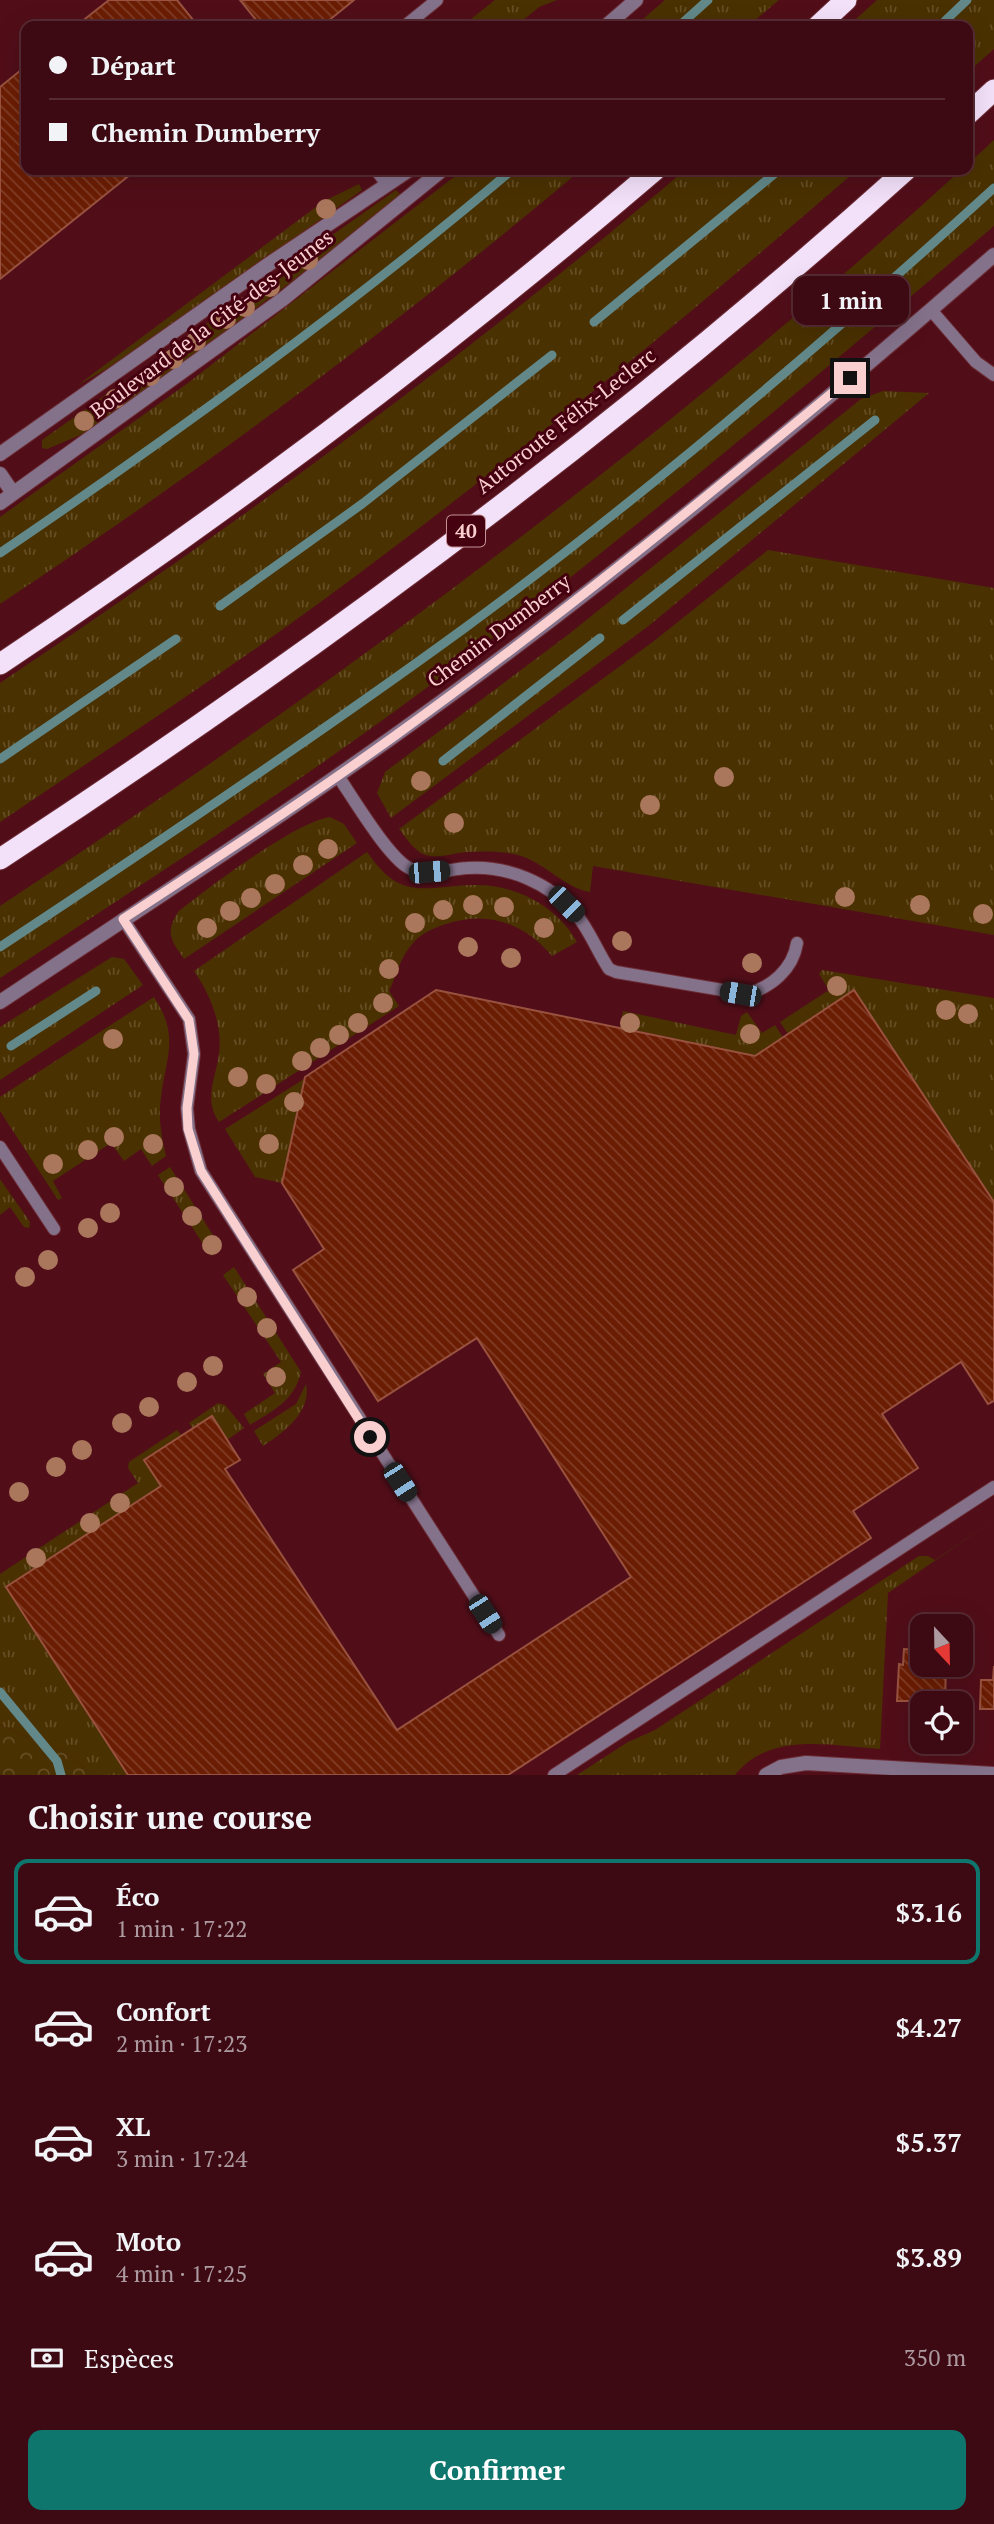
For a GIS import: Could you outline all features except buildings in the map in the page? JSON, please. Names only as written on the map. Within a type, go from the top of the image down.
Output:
[{"type":"highway","points":[[823,21],[846,0]]},
{"type":"highway","points":[[973,109],[994,90]]},
{"type":"highway","points":[[0,664],[316,439],[444,342],[649,175]]},
{"type":"highway","name":"Autoroute Félix-Leclerc","points":[[0,859],[206,722],[420,566],[653,385],[900,175]]},
{"type":"street","points":[[610,21],[626,3]]},
{"type":"street","name":"Boulevard de la Cité-des-Jeunes","points":[[0,454],[401,175]]},
{"type":"street","name":"Boulevard de la Cité-des-Jeunes","points":[[0,503],[284,299],[436,175]]},
{"type":"street","name":"Chemin Dumberry","points":[[0,1002],[338,776],[571,603],[931,310],[994,255]]},
{"type":"street","points":[[0,474],[13,494]]},
{"type":"street","points":[[766,1775],[781,1767],[806,1763],[994,1774]]},
{"type":"lane","points":[[411,21],[437,0]]},
{"type":"lane","points":[[380,175],[387,184]]},
{"type":"lane","points":[[931,310],[976,362],[994,375]]},
{"type":"lane","points":[[338,776],[390,850],[409,868],[429,872],[466,867],[500,870],[535,882],[577,915],[609,969],[616,972],[746,994],[762,988],[785,971],[792,962],[797,943]]},
{"type":"lane","points":[[123,919],[189,1020],[194,1054],[187,1108],[188,1129],[201,1171],[499,1635]]},
{"type":"lane","points":[[0,1147],[54,1229]]},
{"type":"lane","points":[[554,1775],[994,1488]]},
{"type":"green space","points":[[495,0],[557,0],[539,7],[522,21],[468,21]]},
{"type":"green space","points":[[665,0],[779,0],[754,21],[641,21]]},
{"type":"green space","points":[[877,0],[994,0],[994,49],[973,68],[973,21],[854,21]]},
{"type":"green space","points":[[994,140],[994,226],[864,336],[600,554],[409,701],[236,822],[0,978],[0,906],[250,736],[495,557],[732,369],[955,175],[973,175],[973,159]]},
{"type":"green space","points":[[457,175],[575,175],[369,341],[150,502],[0,604],[0,517],[188,383]]},
{"type":"green space","points":[[679,175],[851,175],[596,389],[394,547],[246,656],[0,822],[0,683],[177,562],[350,437],[603,239]]},
{"type":"green space","points":[[359,184],[362,190],[358,193],[117,363],[78,385],[324,201]]},
{"type":"green space","points":[[396,190],[401,195],[291,282],[90,431],[47,449],[42,448],[42,440]]},
{"type":"green space","points":[[883,391],[929,393],[651,624],[391,818],[377,793],[385,772],[569,634],[861,399]]},
{"type":"green space","points":[[768,550],[994,588],[994,935],[593,866],[590,892],[572,886],[537,863],[518,855],[481,851],[445,856],[426,855],[415,848],[399,829],[654,641]]},
{"type":"green space","points":[[330,817],[344,824],[357,843],[184,959],[171,936],[178,912],[275,843],[315,821]]},
{"type":"green space","points":[[367,852],[379,868],[402,885],[426,888],[487,885],[532,899],[558,918],[577,942],[552,956],[530,935],[504,922],[490,919],[461,920],[428,931],[409,948],[389,991],[399,1006],[219,1122],[211,1097],[219,1054],[219,1032],[210,1000],[194,971]]},
{"type":"green space","points":[[112,957],[124,959],[143,985],[0,1080],[0,1027]]},
{"type":"green space","points":[[822,970],[994,998],[994,1202],[854,991],[788,1034],[780,1022],[829,990],[819,974]]},
{"type":"green space","points":[[154,997],[162,1011],[169,1035],[160,1112],[166,1156],[152,1166],[141,1149],[124,1161],[111,1143],[53,1181],[62,1198],[58,1200],[0,1111],[0,1097]]},
{"type":"green space","points":[[623,1011],[736,1035],[741,1016],[747,1012],[762,1033],[775,1025],[783,1037],[755,1056],[620,1027]]},
{"type":"green space","points":[[304,1079],[282,1183],[255,1177],[225,1129]]},
{"type":"green space","points":[[170,1167],[221,1248],[211,1256],[158,1175]]},
{"type":"green space","points":[[0,1179],[30,1222],[29,1228],[24,1227],[10,1207],[0,1215]]},
{"type":"green space","points":[[234,1267],[301,1372],[288,1398],[250,1425],[244,1414],[275,1393],[263,1374],[281,1362],[223,1275]]},
{"type":"green space","points":[[306,1384],[305,1404],[294,1421],[263,1446],[254,1431],[296,1404]]},
{"type":"green space","points":[[218,1403],[225,1405],[244,1428],[227,1440],[212,1416],[193,1429],[189,1423]]},
{"type":"green space","points":[[177,1430],[182,1436],[161,1486],[6,1587],[128,1775],[95,1775],[68,1755],[0,1725],[0,1574],[138,1483],[128,1468],[129,1462]]},
{"type":"green space","points":[[994,1520],[888,1593],[880,1749],[822,1744],[783,1747],[749,1761],[735,1775],[577,1775],[628,1742],[655,1730],[919,1556],[928,1556],[935,1560]]},
{"type":"green space","points":[[0,1725],[68,1755],[95,1775],[0,1775]]},
{"type":"waterway","points":[[685,21],[708,0]]},
{"type":"waterway","points":[[945,21],[967,0]]},
{"type":"waterway","points":[[0,553],[261,368],[388,271],[506,175]]},
{"type":"waterway","points":[[594,322],[773,175]]},
{"type":"waterway","points":[[0,947],[291,751],[531,578],[734,416],[994,188]]},
{"type":"waterway","points":[[220,606],[362,504],[552,355]]},
{"type":"waterway","points":[[623,620],[875,420]]},
{"type":"waterway","points":[[443,761],[600,638]]},
{"type":"waterway","points":[[0,759],[176,639]]},
{"type":"waterway","points":[[11,1046],[96,991]]},
{"type":"waterway","points":[[0,1692],[57,1761],[61,1775]]},
{"type":"route","points":[[370,1437],[229,1219],[201,1171],[188,1129],[187,1108],[194,1054],[194,1037],[189,1020],[180,1001],[123,919],[302,801],[396,735],[571,603],[850,378]]}]
